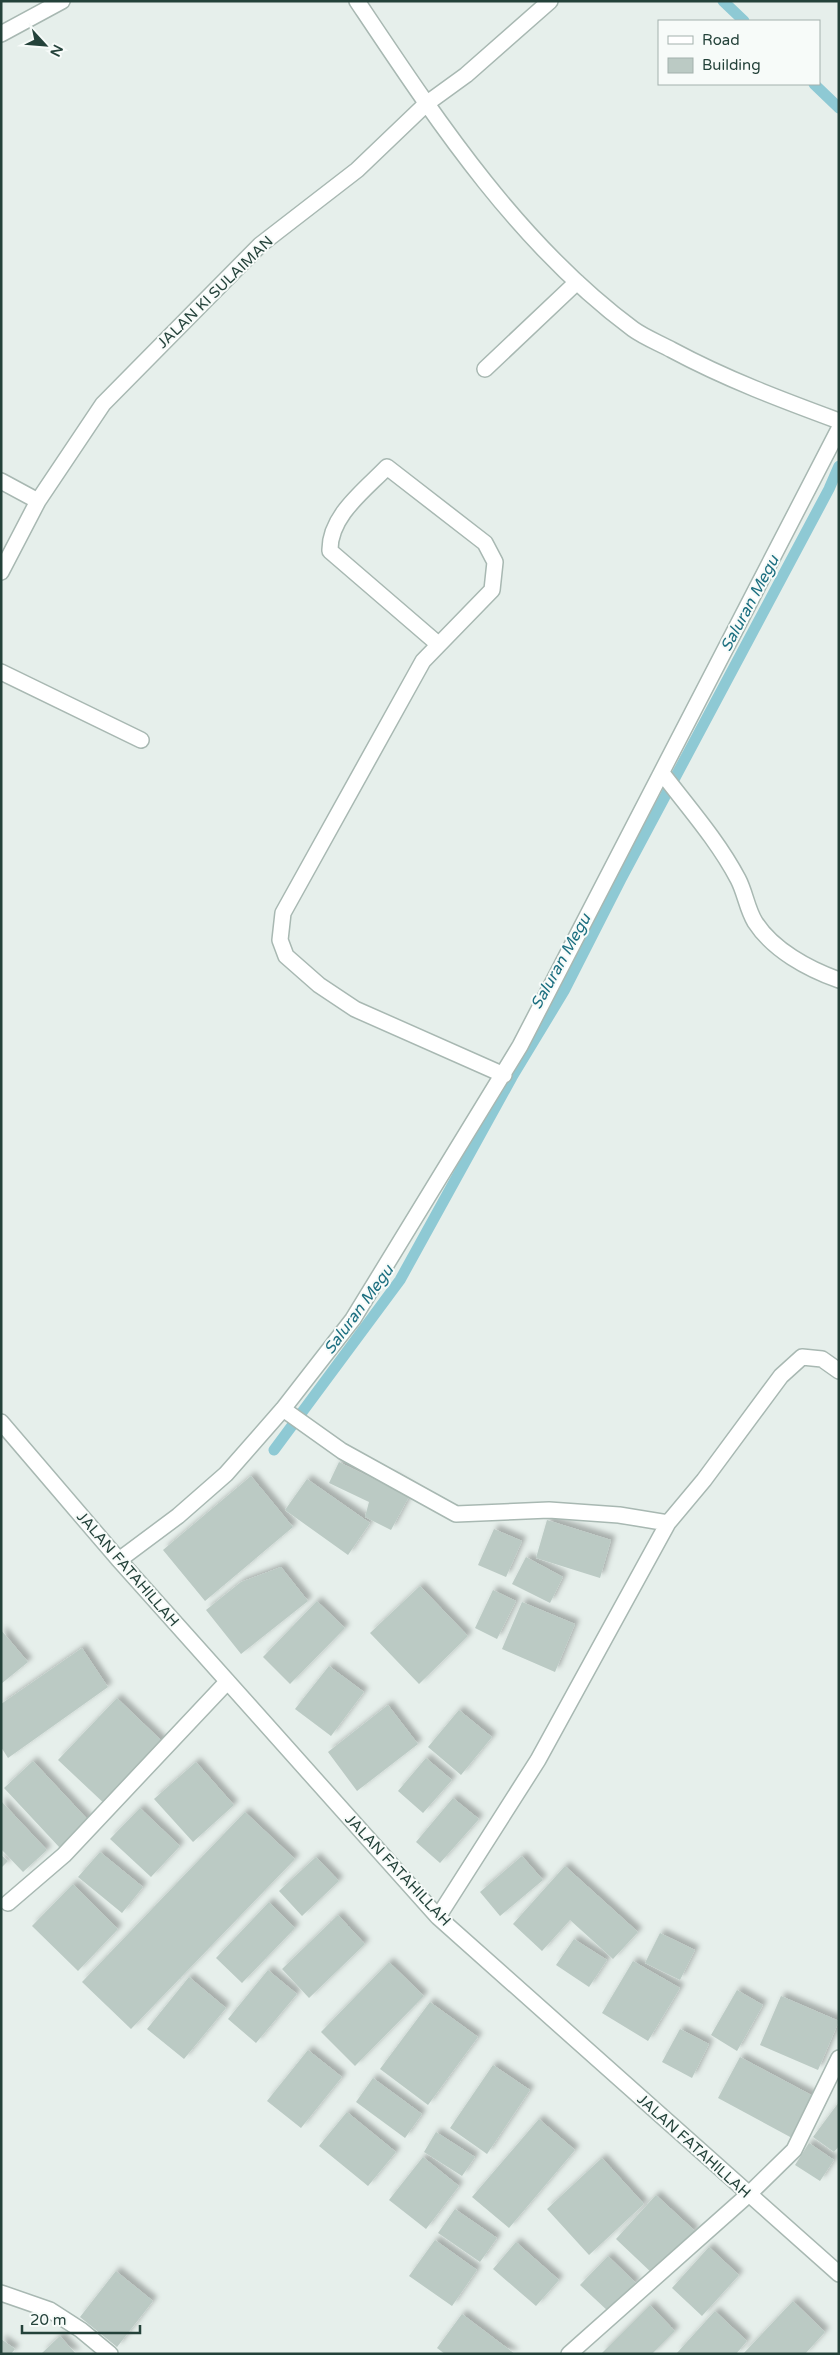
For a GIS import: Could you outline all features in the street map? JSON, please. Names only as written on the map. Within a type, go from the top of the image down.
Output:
[{"type":"street","points":[[1,34],[62,1]]},
{"type":"street","points":[[357,1],[426,104],[464,156],[526,228],[577,282],[634,330],[698,364],[753,388],[839,421]]},
{"type":"street","name":"JALAN KI SULAIMAN","points":[[1,572],[38,500],[103,404],[260,245],[357,170],[426,104],[466,75],[550,1]]},
{"type":"street","points":[[485,369],[577,282]]},
{"type":"street","points":[[119,1560],[178,1516],[293,1416],[504,1075],[665,776],[839,429]]},
{"type":"street","points":[[438,644],[330,550],[330,536],[345,511],[387,467],[485,543],[495,562],[492,590],[438,644],[424,662],[283,913],[280,940],[286,956],[319,985],[355,1009],[504,1075]]},
{"type":"street","points":[[1,481],[38,500]]},
{"type":"street","points":[[1,672],[141,740]]},
{"type":"street","points":[[665,776],[687,804],[738,879],[755,921],[778,948],[820,974],[839,980]]},
{"type":"street","points":[[438,1917],[538,1760],[668,1523],[704,1480],[781,1376],[802,1357],[822,1359],[839,1371]]},
{"type":"street","points":[[293,1416],[342,1451],[456,1514],[549,1510],[619,1515],[668,1523]]},
{"type":"street","name":"JALAN FATAHILLAH","points":[[1,1422],[119,1560],[438,1917],[839,2274]]},
{"type":"street","points":[[8,1903],[64,1855],[227,1682]]},
{"type":"street","points":[[569,2354],[749,2194],[794,2150],[839,2058]]},
{"type":"street","points":[[1,2293],[50,2310],[81,2330],[110,2354]]},
{"type":"building","points":[[339,1462],[386,1485],[390,1477],[412,1491],[391,1530],[365,1517],[369,1502],[329,1483]]},
{"type":"building","points":[[251,1476],[293,1527],[205,1601],[163,1550]]},
{"type":"building","points":[[307,1479],[370,1523],[348,1555],[285,1510]]},
{"type":"building","points":[[547,1520],[611,1540],[600,1578],[536,1558]]},
{"type":"building","points":[[494,1529],[522,1541],[506,1577],[478,1565]]},
{"type":"building","points":[[526,1557],[563,1577],[550,1603],[512,1584]]},
{"type":"building","points":[[281,1567],[308,1601],[241,1654],[206,1610],[241,1582]]},
{"type":"building","points":[[420,1586],[468,1636],[419,1684],[370,1633]]},
{"type":"building","points":[[493,1590],[516,1601],[497,1639],[475,1628]]},
{"type":"building","points":[[317,1601],[345,1628],[290,1684],[263,1657]]},
{"type":"building","points":[[522,1602],[575,1624],[555,1672],[502,1649]]},
{"type":"building","points":[[1,1630],[28,1662],[1,1684]]},
{"type":"building","points":[[82,1648],[108,1687],[8,1758],[1,1747],[1,1704]]},
{"type":"building","points":[[329,1666],[364,1692],[331,1736],[295,1709]]},
{"type":"building","points":[[117,1698],[166,1745],[108,1807],[58,1760]]},
{"type":"building","points":[[388,1705],[418,1744],[357,1791],[328,1752]]},
{"type":"building","points":[[459,1710],[492,1737],[461,1775],[428,1747]]},
{"type":"building","points":[[426,1758],[452,1780],[423,1813],[398,1791]]},
{"type":"building","points":[[33,1761],[89,1821],[60,1848],[4,1788]]},
{"type":"building","points":[[196,1762],[234,1805],[193,1842],[154,1799]]},
{"type":"building","points":[[453,1798],[479,1819],[440,1863],[416,1842]]},
{"type":"building","points":[[1,1801],[47,1850],[23,1872],[1,1849]]},
{"type":"building","points":[[140,1808],[180,1846],[151,1877],[110,1839]]},
{"type":"building","points":[[245,1812],[295,1859],[131,2029],[82,1982]]},
{"type":"building","points":[[100,1852],[143,1887],[122,1913],[78,1877]]},
{"type":"building","points":[[1,1855],[8,1861],[1,1868]]},
{"type":"building","points":[[522,1856],[543,1880],[500,1916],[480,1892]]},
{"type":"building","points":[[316,1857],[339,1881],[302,1916],[279,1891]]},
{"type":"building","points":[[565,1866],[638,1932],[613,1959],[570,1920],[542,1951],[513,1924]]},
{"type":"building","points":[[73,1884],[118,1929],[78,1971],[32,1926]]},
{"type":"building","points":[[269,1902],[295,1928],[242,1983],[216,1958]]},
{"type":"building","points":[[338,1915],[365,1944],[309,1998],[282,1969]]},
{"type":"building","points":[[660,1933],[695,1950],[680,1980],[645,1963]]},
{"type":"building","points":[[574,1939],[607,1960],[589,1987],[556,1965]]},
{"type":"building","points":[[633,1961],[680,1988],[648,2041],[602,2013]]},
{"type":"building","points":[[389,1962],[424,1996],[355,2066],[321,2032]]},
{"type":"building","points":[[268,1970],[297,1994],[256,2043],[228,2019]]},
{"type":"building","points":[[189,1977],[226,2008],[184,2059],[147,2029]]},
{"type":"building","points":[[737,1990],[763,2005],[737,2051],[711,2035]]},
{"type":"building","points":[[781,1996],[839,2021],[818,2070],[760,2045]]},
{"type":"building","points":[[430,2002],[478,2037],[428,2105],[380,2069]]},
{"type":"building","points":[[680,2029],[709,2044],[692,2078],[662,2062]]},
{"type":"building","points":[[308,2050],[342,2077],[301,2128],[267,2101]]},
{"type":"building","points":[[740,2057],[815,2097],[792,2138],[718,2098]]},
{"type":"building","points":[[493,2065],[530,2090],[487,2154],[450,2128]]},
{"type":"building","points":[[373,2078],[422,2114],[405,2138],[356,2102]]},
{"type":"building","points":[[839,2102],[839,2146],[834,2152],[813,2137]]},
{"type":"building","points":[[347,2112],[396,2152],[368,2186],[319,2146]]},
{"type":"building","points":[[539,2119],[575,2150],[509,2228],[472,2197]]},
{"type":"building","points":[[436,2132],[475,2157],[462,2176],[424,2152]]},
{"type":"building","points":[[809,2143],[834,2160],[820,2181],[795,2165]]},
{"type":"building","points":[[423,2157],[459,2186],[426,2229],[389,2200]]},
{"type":"building","points":[[602,2158],[644,2204],[589,2255],[547,2209]]},
{"type":"building","points":[[656,2195],[695,2231],[654,2275],[616,2239]]},
{"type":"building","points":[[455,2209],[497,2238],[480,2262],[438,2233]]},
{"type":"building","points":[[435,2240],[477,2270],[452,2306],[409,2276]]},
{"type":"building","points":[[516,2242],[559,2280],[536,2306],[493,2269]]},
{"type":"building","points":[[709,2247],[739,2275],[702,2316],[672,2288]]},
{"type":"building","points":[[608,2256],[636,2283],[609,2312],[580,2285]]},
{"type":"building","points":[[116,2271],[153,2301],[117,2347],[80,2317]]},
{"type":"building","points":[[793,2301],[825,2332],[805,2354],[743,2354]]},
{"type":"building","points":[[650,2305],[675,2331],[652,2354],[601,2354]]},
{"type":"building","points":[[715,2311],[747,2341],[736,2354],[676,2354]]},
{"type":"building","points":[[462,2314],[515,2354],[445,2354],[437,2348]]},
{"type":"building","points":[[60,2336],[76,2354],[41,2354]]},
{"type":"building","points":[[1,2339],[15,2349],[11,2354],[1,2354]]},
{"type":"waterway","name":"Saluran Megu","points":[[723,1],[743,20]]},
{"type":"waterway","name":"Saluran Megu","points":[[815,85],[839,108]]},
{"type":"waterway","name":"Saluran Megu","points":[[274,1450],[400,1280],[512,1077],[564,991],[621,879],[829,489],[839,466]]}]
